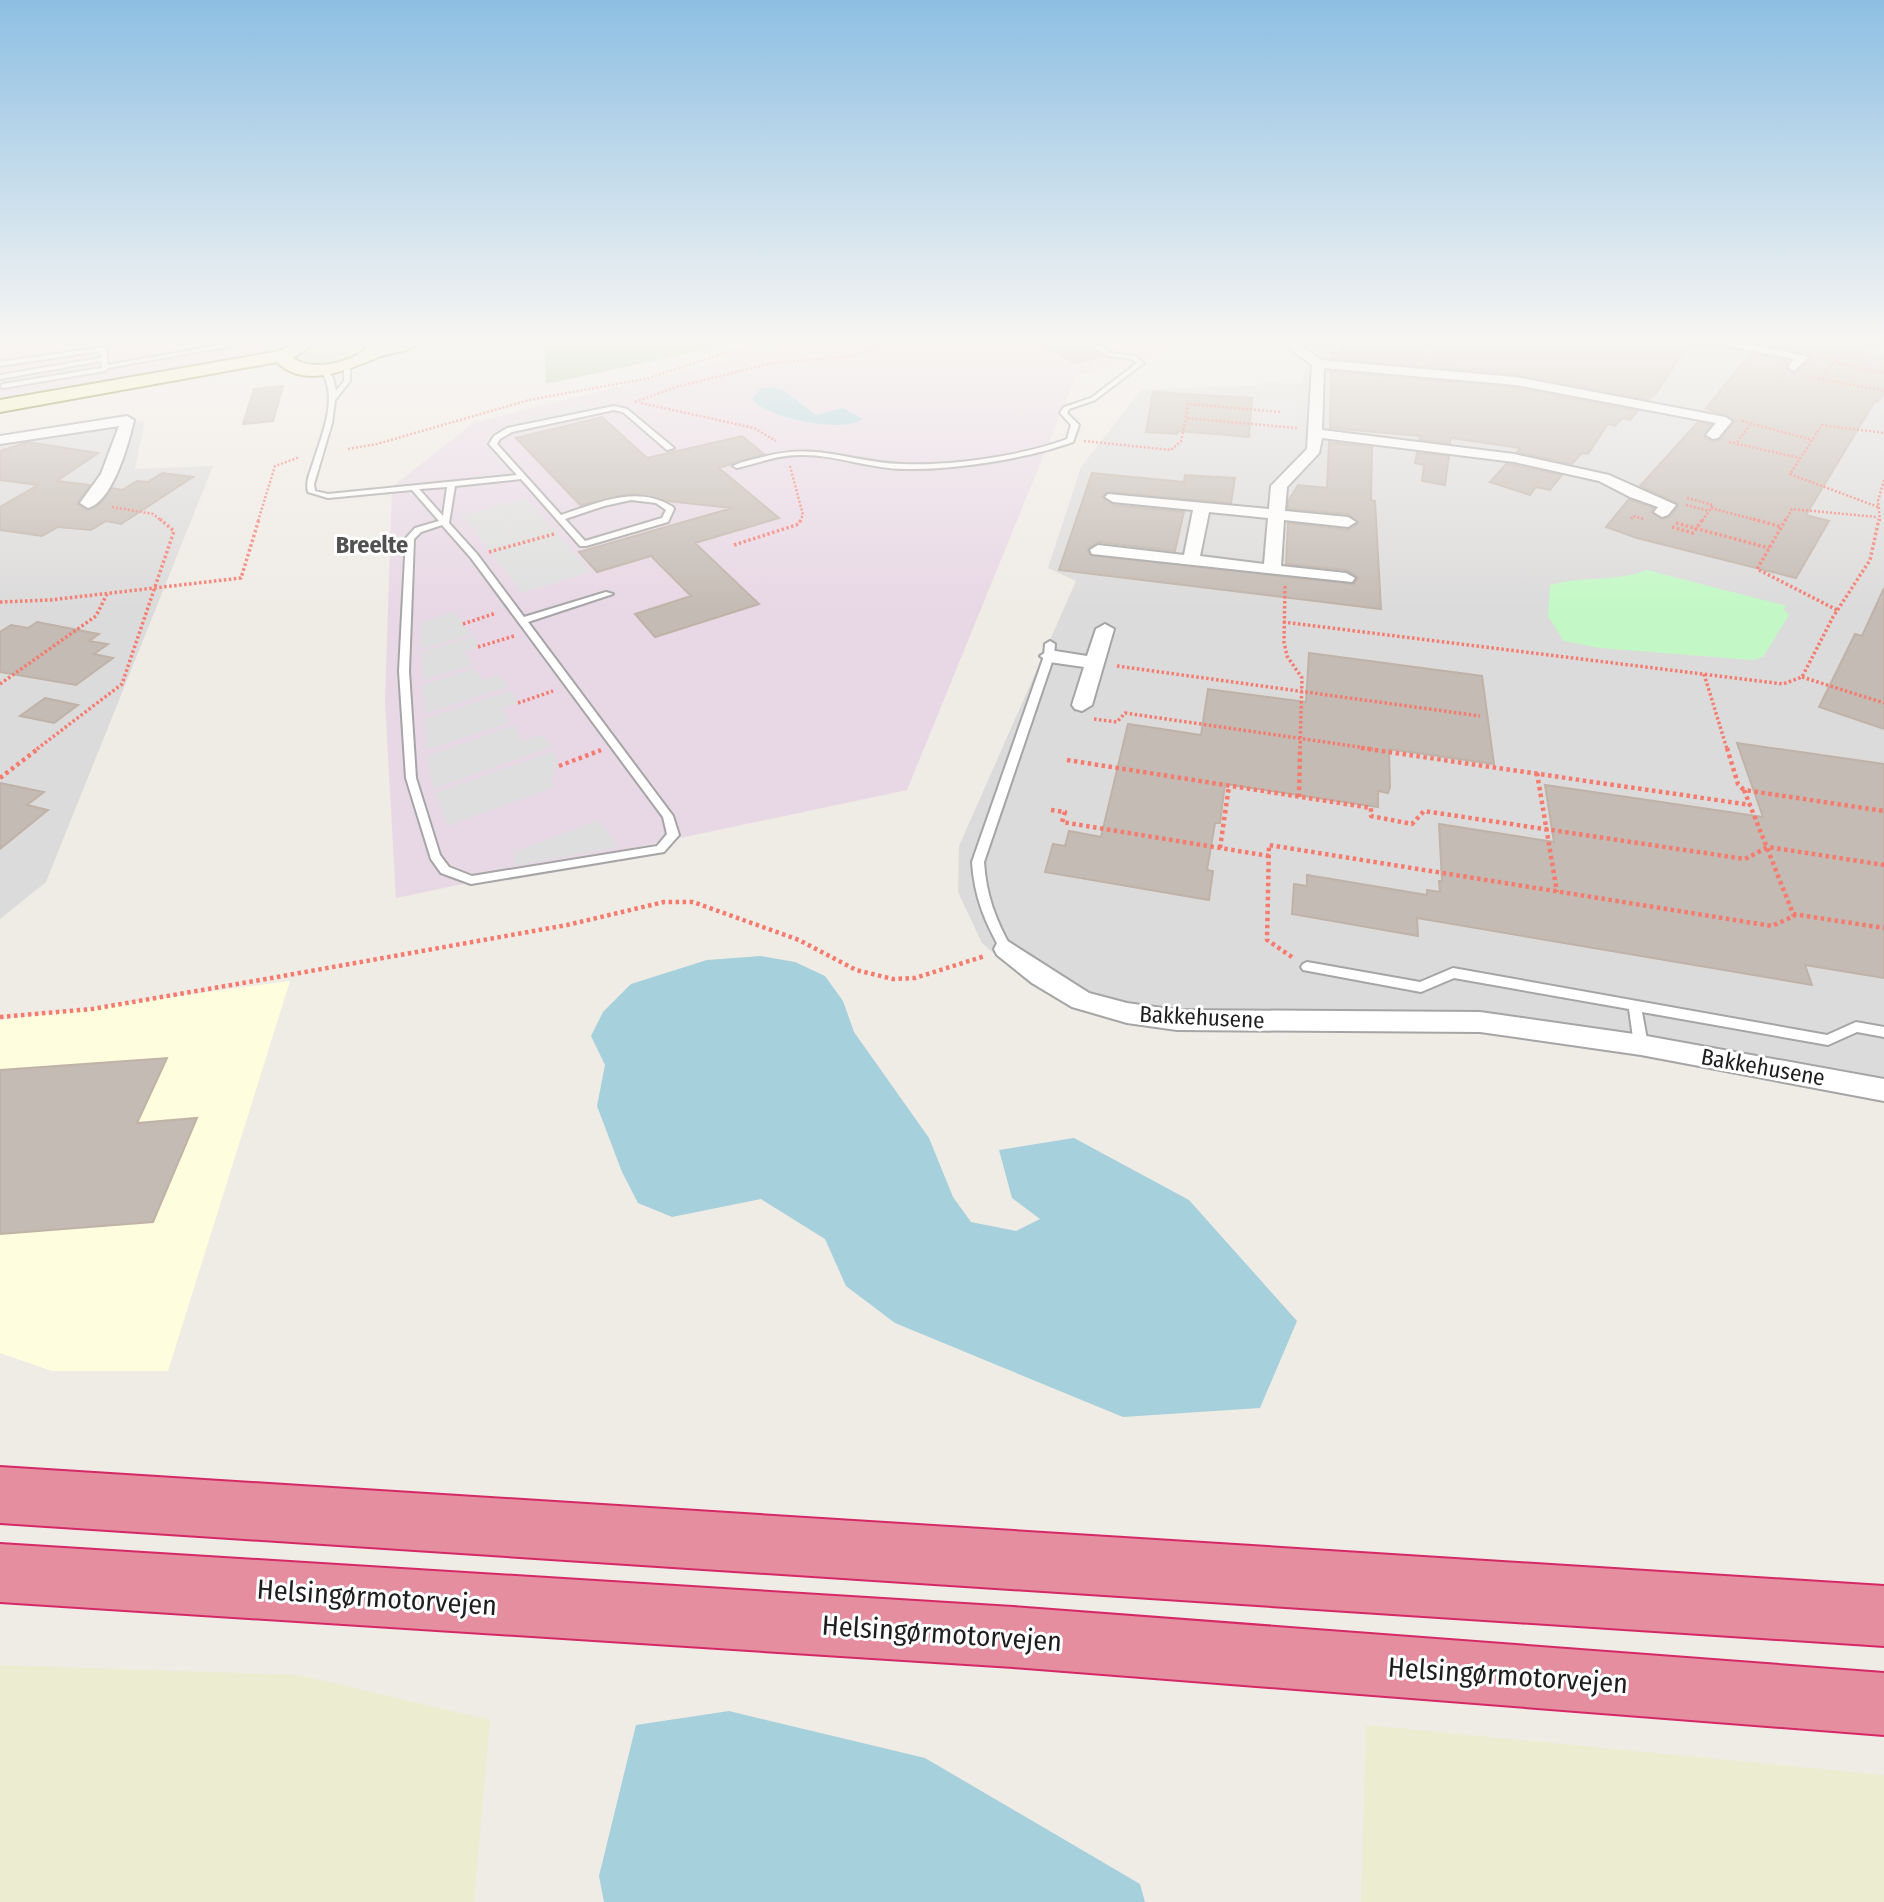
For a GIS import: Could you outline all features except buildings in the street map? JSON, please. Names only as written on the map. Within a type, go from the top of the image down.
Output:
[{"type":"highway","points":[[0,1495],[1884,1616]]},
{"type":"highway","name":"Helsingørmotorvejen","points":[[0,1573],[1013,1637],[1884,1704]]},
{"type":"street","points":[[0,440],[59,431]]},
{"type":"street","points":[[88,503],[106,484],[118,458],[124,431]]},
{"type":"street","points":[[1279,571],[1279,485],[1314,450],[1315,431],[1463,449],[1591,475],[1668,505],[1666,519]]},
{"type":"street","points":[[1713,435],[1717,431]]},
{"type":"street","points":[[1113,497],[1348,522]]},
{"type":"street","points":[[1191,561],[1202,506]]},
{"type":"street","points":[[1098,550],[1346,578]]},
{"type":"street","points":[[1087,712],[1095,663],[1105,629]]},
{"type":"street","name":"Bakkehusene","points":[[1050,650],[1095,663]]},
{"type":"street","name":"Bakkehusene","points":[[1006,948],[1041,976],[1081,1000],[1127,1013],[1177,1020],[1480,1021],[1641,1045],[1884,1090]]},
{"type":"lane","points":[[325,431],[310,484],[312,492],[328,496],[523,477]]},
{"type":"lane","points":[[509,431],[497,438],[494,444],[559,518],[583,544],[665,520],[670,509],[660,500],[636,497],[559,518]]},
{"type":"lane","points":[[650,431],[670,448]]},
{"type":"lane","points":[[737,466],[788,453],[848,458],[893,467],[927,466],[1039,451],[1070,440],[1073,431]]},
{"type":"lane","points":[[446,521],[451,484]]},
{"type":"lane","points":[[414,488],[446,521],[474,556],[668,816],[673,835],[660,849],[471,880],[445,870],[435,856],[411,778],[404,671],[410,538],[418,530],[446,521]]},
{"type":"lane","points":[[522,621],[609,594]]},
{"type":"lane","name":"Bakkehusene","points":[[1006,948],[987,917],[979,888],[978,862],[1050,650]]},
{"type":"lane","name":"Bakkehusene","points":[[1307,967],[1421,986],[1453,973],[1828,1041],[1856,1027],[1884,1032]]},
{"type":"lane","points":[[1634,1006],[1641,1045]]},
{"type":"path","points":[[348,449],[423,431]]},
{"type":"path","points":[[1070,440],[1171,450],[1182,440],[1184,431]]},
{"type":"path","points":[[1737,442],[1746,431]]},
{"type":"path","points":[[1774,431],[1812,440]]},
{"type":"path","points":[[1818,431],[1790,474],[1878,507]]},
{"type":"path","points":[[1867,431],[1884,433]]},
{"type":"path","points":[[1713,435],[1800,458]]},
{"type":"path","points":[[0,602],[241,578],[275,466],[300,457]]},
{"type":"path","points":[[1802,677],[1837,610],[1867,569],[1875,551],[1880,521],[1880,485],[1884,480]]},
{"type":"path","points":[[0,778],[121,684],[174,531],[153,514],[88,503]]},
{"type":"path","points":[[1683,504],[1782,527]]},
{"type":"path","points":[[1837,610],[1757,569],[1792,509],[1880,521]]},
{"type":"path","points":[[1666,519],[1769,548]]},
{"type":"path","points":[[474,556],[570,530]]},
{"type":"path","points":[[1279,571],[1287,656],[1302,678],[1299,797]]},
{"type":"path","points":[[0,684],[96,616],[107,593]]},
{"type":"path","points":[[463,624],[512,607]]},
{"type":"path","points":[[1283,622],[1783,684],[1802,677],[1884,703]]},
{"type":"path","points":[[478,647],[530,631]]},
{"type":"path","points":[[1095,663],[1480,716]]},
{"type":"path","points":[[1704,674],[1738,784],[1752,805],[1793,914]]},
{"type":"path","points":[[518,703],[570,685]]},
{"type":"path","points":[[1087,712],[1117,722],[1125,713],[1752,805]]},
{"type":"path","points":[[559,766],[615,745]]},
{"type":"path","points":[[1067,760],[1371,808],[1371,817],[1412,824],[1424,811],[1745,859],[1768,847],[1884,865]]},
{"type":"path","points":[[1537,773],[1557,891]]},
{"type":"path","points":[[1220,848],[1229,786]]},
{"type":"path","points":[[1744,790],[1884,811]]},
{"type":"path","points":[[1051,810],[1064,814],[1062,822],[1269,856]]},
{"type":"path","points":[[1307,967],[1267,940],[1269,845],[1772,926],[1793,914],[1884,928]]},
{"type":"path","points":[[0,1017],[92,1009],[226,986],[567,925],[664,902],[693,902],[723,915],[799,940],[856,970],[893,979],[915,978],[1006,948]]},
{"type":"shaded area","points":[[83,431],[143,431],[135,469],[213,466],[46,882],[0,919],[0,444]]},
{"type":"shaded area","points":[[463,431],[1054,431],[907,790],[396,898],[385,701],[392,487]]},
{"type":"shaded area","points":[[1109,431],[1884,431],[1884,1103],[1504,1031],[1178,1028],[1096,1016],[1029,984],[982,943],[958,892],[959,846],[1076,581],[1048,568],[1081,467]]},
{"type":"shaded area","points":[[526,498],[591,572],[522,593],[462,515]]},
{"type":"shaded area","points":[[455,612],[472,634],[421,649],[421,622]]},
{"type":"shaded area","points":[[475,636],[478,647],[465,652],[473,665],[424,680],[421,652]]},
{"type":"shaded area","points":[[475,668],[483,680],[499,675],[508,687],[425,714],[422,685]]},
{"type":"shaded area","points":[[512,690],[518,703],[502,708],[510,723],[426,750],[424,719]]},
{"type":"shaded area","points":[[514,725],[522,741],[542,735],[552,747],[433,789],[427,756]]},
{"type":"shaded area","points":[[554,751],[559,766],[551,779],[555,787],[447,826],[435,793]]},
{"type":"shaded area","points":[[599,820],[618,847],[514,866],[514,852]]},
{"type":"shaded area","points":[[290,981],[168,1371],[52,1371],[0,1353],[0,1020]]},
{"type":"shaded area","points":[[0,1665],[299,1675],[490,1720],[474,1902],[0,1902]]},
{"type":"shaded area","points":[[1366,1725],[1884,1775],[1884,1902],[1361,1902]]},
{"type":"green space","points":[[1647,570],[1787,606],[1783,609],[1789,615],[1763,657],[1753,660],[1600,648],[1564,641],[1548,616],[1550,585],[1623,576]]},
{"type":"water","points":[[761,956],[795,962],[825,976],[843,1001],[854,1032],[929,1138],[953,1197],[971,1222],[1016,1231],[1040,1219],[1012,1198],[999,1150],[1074,1138],[1189,1200],[1297,1321],[1260,1408],[1123,1417],[895,1323],[846,1286],[825,1239],[761,1199],[672,1217],[638,1203],[622,1172],[597,1106],[605,1065],[591,1036],[603,1012],[631,984],[707,960]]},
{"type":"water","points":[[729,1711],[925,1758],[1140,1884],[1145,1902],[604,1902],[599,1876],[636,1725]]},
{"type":"district","name":"Breelte","points":[[372,545]]}]
